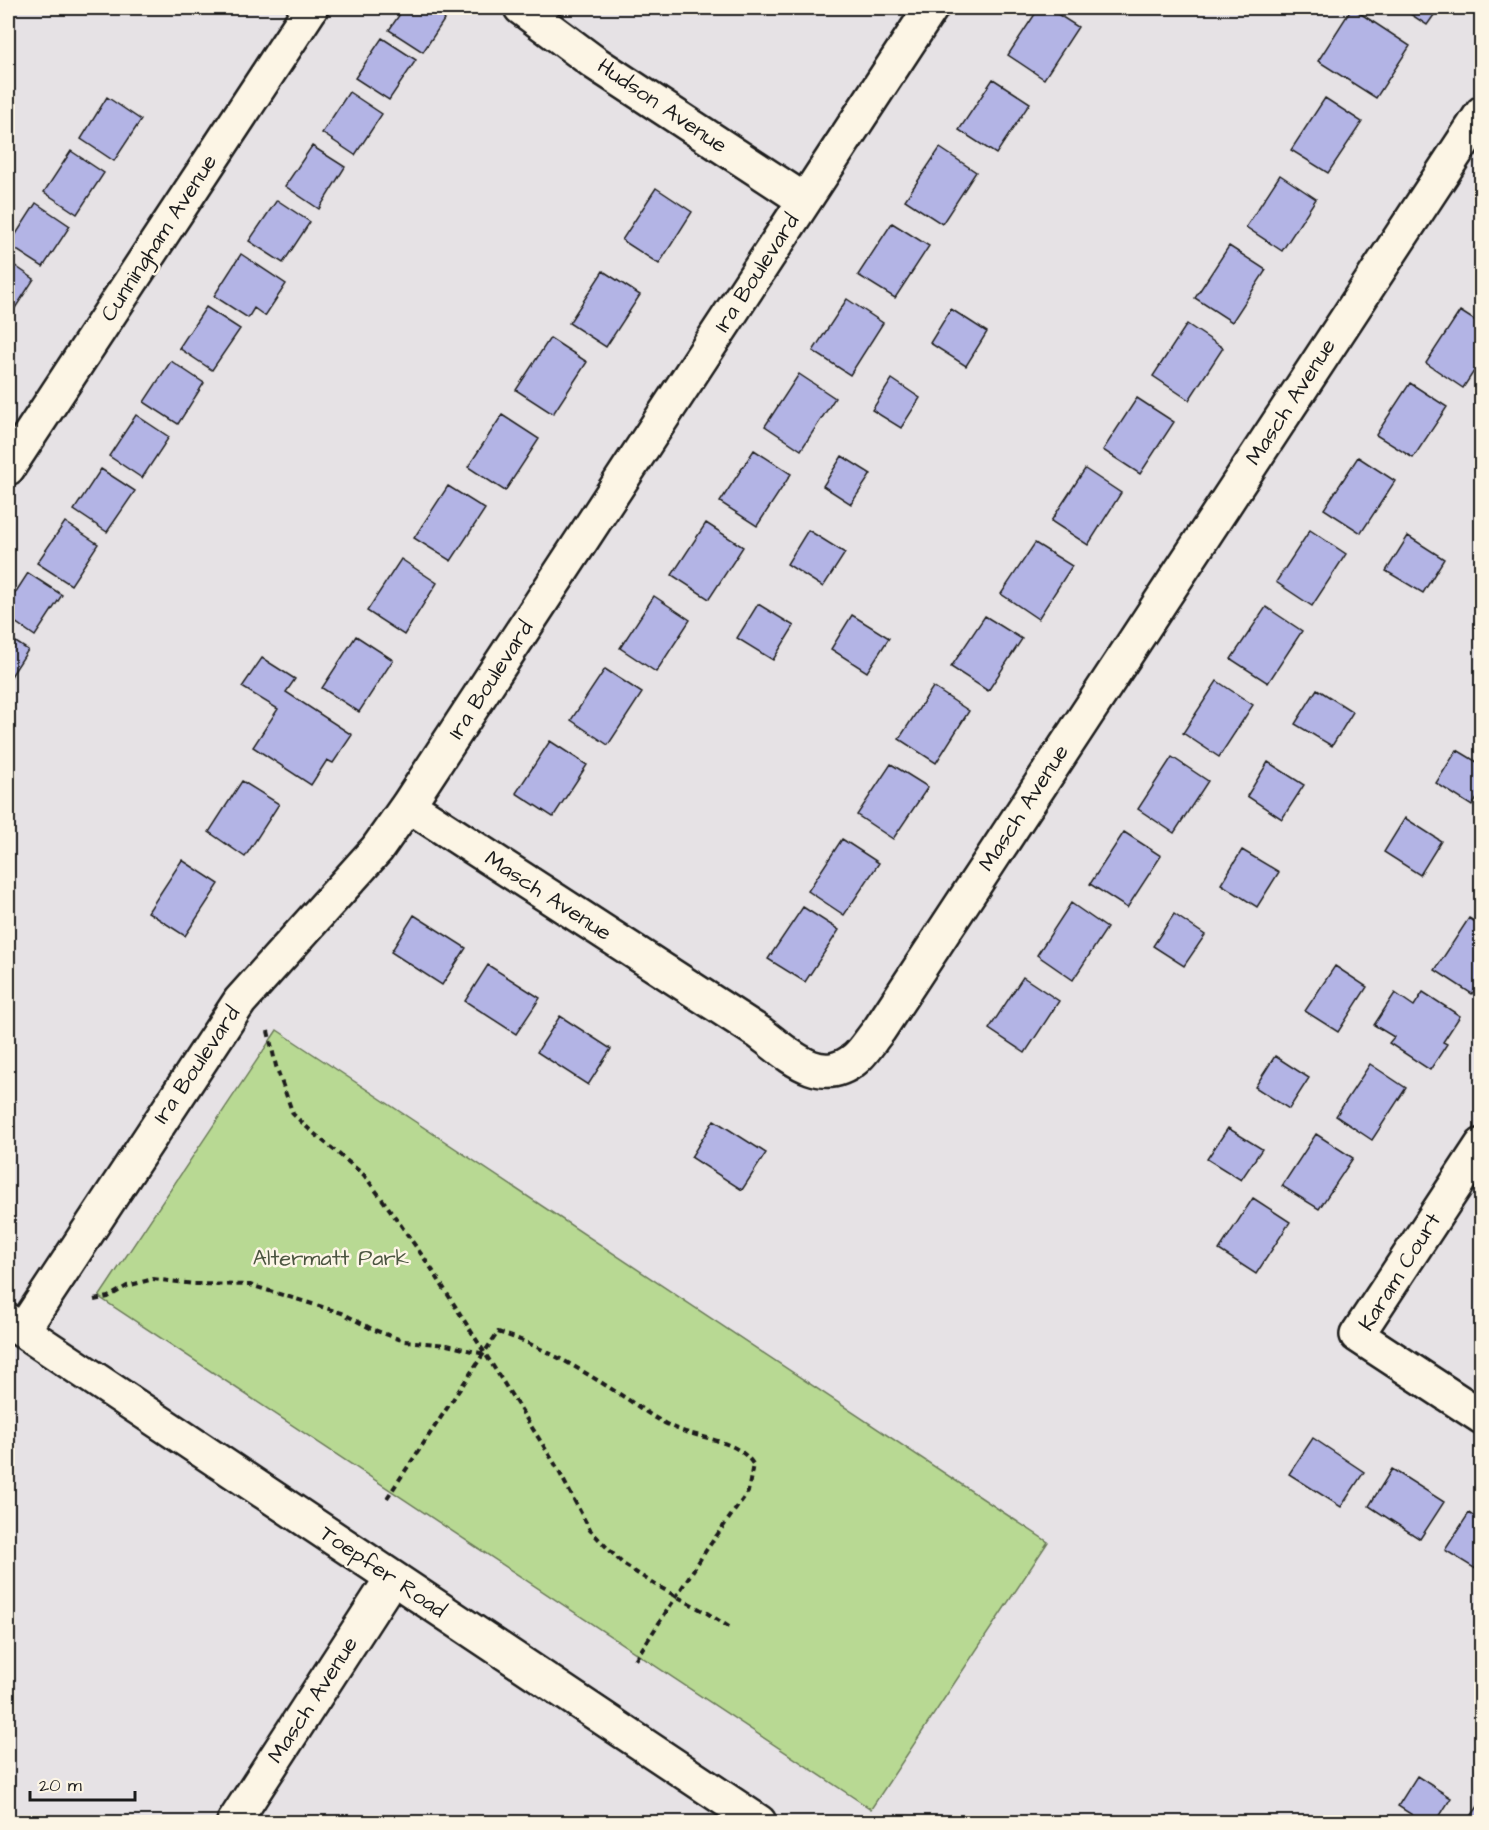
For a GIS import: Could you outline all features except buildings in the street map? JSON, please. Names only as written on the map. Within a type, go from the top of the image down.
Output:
[{"type":"street","name":"Cunningham Avenue","points":[[8,468],[311,8]]},
{"type":"street","name":"Hudson Avenue","points":[[521,8],[595,63],[804,201]]},
{"type":"street","name":"Ira Boulevard","points":[[15,1325],[240,1001],[377,849],[408,805],[931,8]]},
{"type":"street","name":"Masch Avenue","points":[[408,805],[760,1033],[805,1065],[817,1071],[831,1072],[856,1059],[879,1030],[1482,113]]},
{"type":"street","name":"Karam Court","points":[[1482,1144],[1357,1335],[1482,1417]]},
{"type":"street","name":"Toepfer Road","points":[[15,1325],[759,1822]]},
{"type":"street","name":"Masch Avenue","points":[[234,1822],[392,1578]]},
{"type":"path","points":[[268,1031],[276,1066],[293,1114],[364,1175],[431,1268],[555,1464],[590,1530],[623,1564],[707,1612],[729,1628]]},
{"type":"path","points":[[94,1300],[108,1297],[128,1286],[153,1279],[194,1284],[250,1285],[342,1313],[372,1329],[404,1341],[447,1345],[484,1354]]},
{"type":"path","points":[[387,1498],[498,1332],[526,1341],[586,1373],[654,1418],[680,1430],[719,1441],[748,1455],[753,1464],[748,1492],[707,1549],[633,1662]]},
{"type":"green space","name":"Altermatt Park","points":[[277,1030],[1048,1542],[871,1809],[99,1297]]}]
